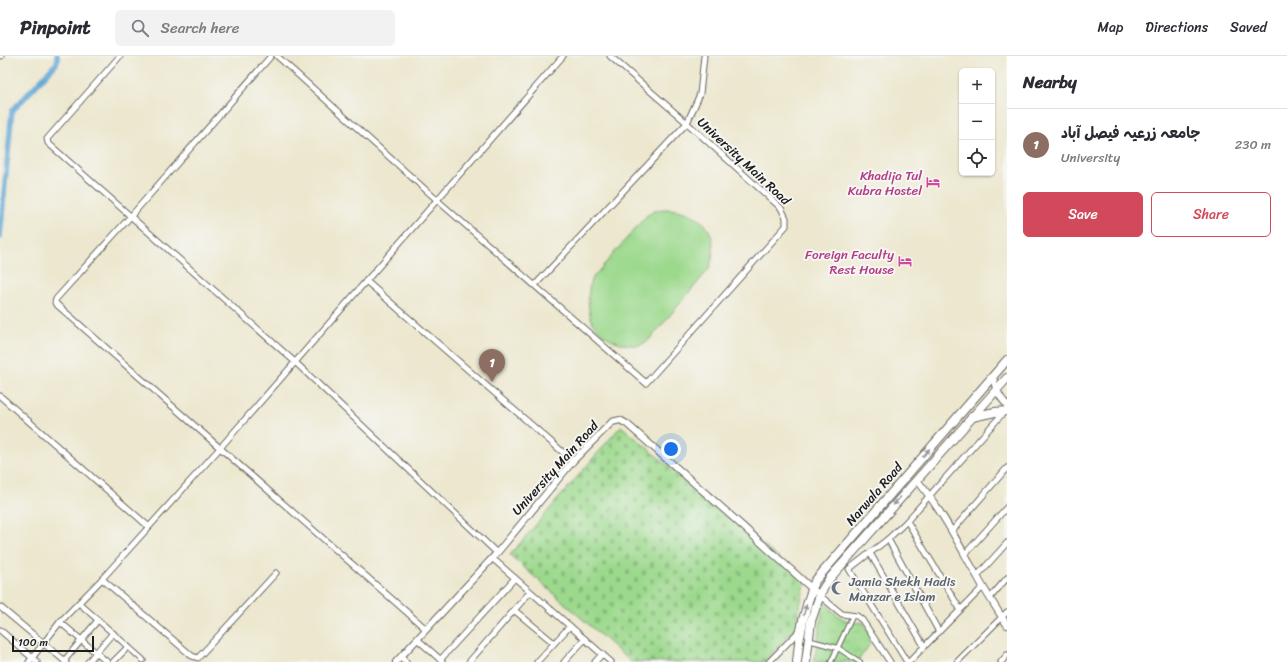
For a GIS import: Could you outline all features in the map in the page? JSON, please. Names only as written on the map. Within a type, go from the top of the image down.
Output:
[{"type":"main road","name":"Narwala Road","points":[[797,662],[800,630],[805,609],[815,581],[1007,360]]},
{"type":"main road","name":"Narwala Road","points":[[806,662],[811,621],[820,595],[833,574],[1007,378]]},
{"type":"main road","points":[[972,417],[1006,409]]},
{"type":"street","points":[[120,56],[47,139],[48,143],[295,362],[494,555],[515,578],[611,662]]},
{"type":"street","points":[[271,56],[56,299],[55,302],[426,630]]},
{"type":"street","points":[[276,56],[437,200],[535,285],[687,123],[700,94],[704,56]]},
{"type":"street","points":[[0,630],[33,661],[60,622],[102,579],[148,526],[220,448],[563,56]]},
{"type":"street","name":"University Main Road","points":[[535,285],[646,383],[786,226],[786,218],[781,208],[610,56]]},
{"type":"street","points":[[366,281],[573,461]]},
{"type":"street","points":[[983,587],[908,662],[849,569],[888,539],[907,521],[1006,409],[993,377]]},
{"type":"street","points":[[0,396],[148,526]]},
{"type":"street","name":"University Main Road","points":[[399,660],[494,555],[573,461],[612,422],[620,420],[820,595]]},
{"type":"street","points":[[952,531],[1007,469]]},
{"type":"street","points":[[917,480],[929,495],[952,531],[983,587],[1007,625]]},
{"type":"street","points":[[966,554],[1007,507]]},
{"type":"street","points":[[907,521],[960,609]]},
{"type":"street","points":[[888,539],[939,632]]},
{"type":"street","points":[[977,576],[1007,543]]},
{"type":"street","points":[[870,552],[924,646]]},
{"type":"street","points":[[102,579],[192,656],[198,658],[276,573]]},
{"type":"street","points":[[417,639],[442,661],[515,578]]},
{"type":"street","points":[[990,598],[1007,578]]},
{"type":"street","points":[[472,661],[530,592]]},
{"type":"street","points":[[820,595],[842,614],[858,616],[890,662]]},
{"type":"street","points":[[79,603],[143,660]]},
{"type":"street","points":[[0,607],[65,661],[98,620]]},
{"type":"street","points":[[514,610],[554,643]]},
{"type":"street","points":[[957,662],[1007,612]]},
{"type":"street","points":[[831,662],[853,615]]},
{"type":"street","points":[[769,662],[800,630],[811,621]]},
{"type":"street","points":[[60,622],[107,662]]},
{"type":"street","points":[[537,662],[570,626]]},
{"type":"street","points":[[88,662],[113,633]]},
{"type":"street","points":[[564,662],[584,639]]},
{"type":"street","points":[[808,640],[838,648],[860,662]]},
{"type":"street","points":[[113,662],[128,647]]},
{"type":"street","points":[[594,662],[602,654]]},
{"type":"street","points":[[1001,662],[1007,656]]},
{"type":"street","points":[[399,660],[406,662]]},
{"type":"green space","points":[[663,209],[688,213],[698,218],[705,225],[710,233],[713,244],[713,256],[709,269],[650,339],[642,344],[636,345],[629,345],[614,341],[601,333],[593,323],[588,302],[591,280],[646,216],[654,211]]},
{"type":"green space","points":[[621,426],[806,581],[800,608],[799,625],[764,662],[631,662],[510,555]]},
{"type":"green space","points":[[824,602],[841,618],[851,622],[863,622],[873,640],[857,662],[814,662]]},
{"type":"waterway","points":[[0,237],[12,111],[56,64],[58,59],[57,56]]},
{"type":"place","name":"Khadija Tul Kubra Hostel","points":[[933,182]]},
{"type":"place","name":"Foreign Faculty Rest House","points":[[905,261]]},
{"type":"place","name":"جامعہ زرعیہ فیصل آباد","points":[[492,382]]},
{"type":"place","name":"Jamia Shekh Hadis Manzar e Islam","points":[[838,588]]}]
